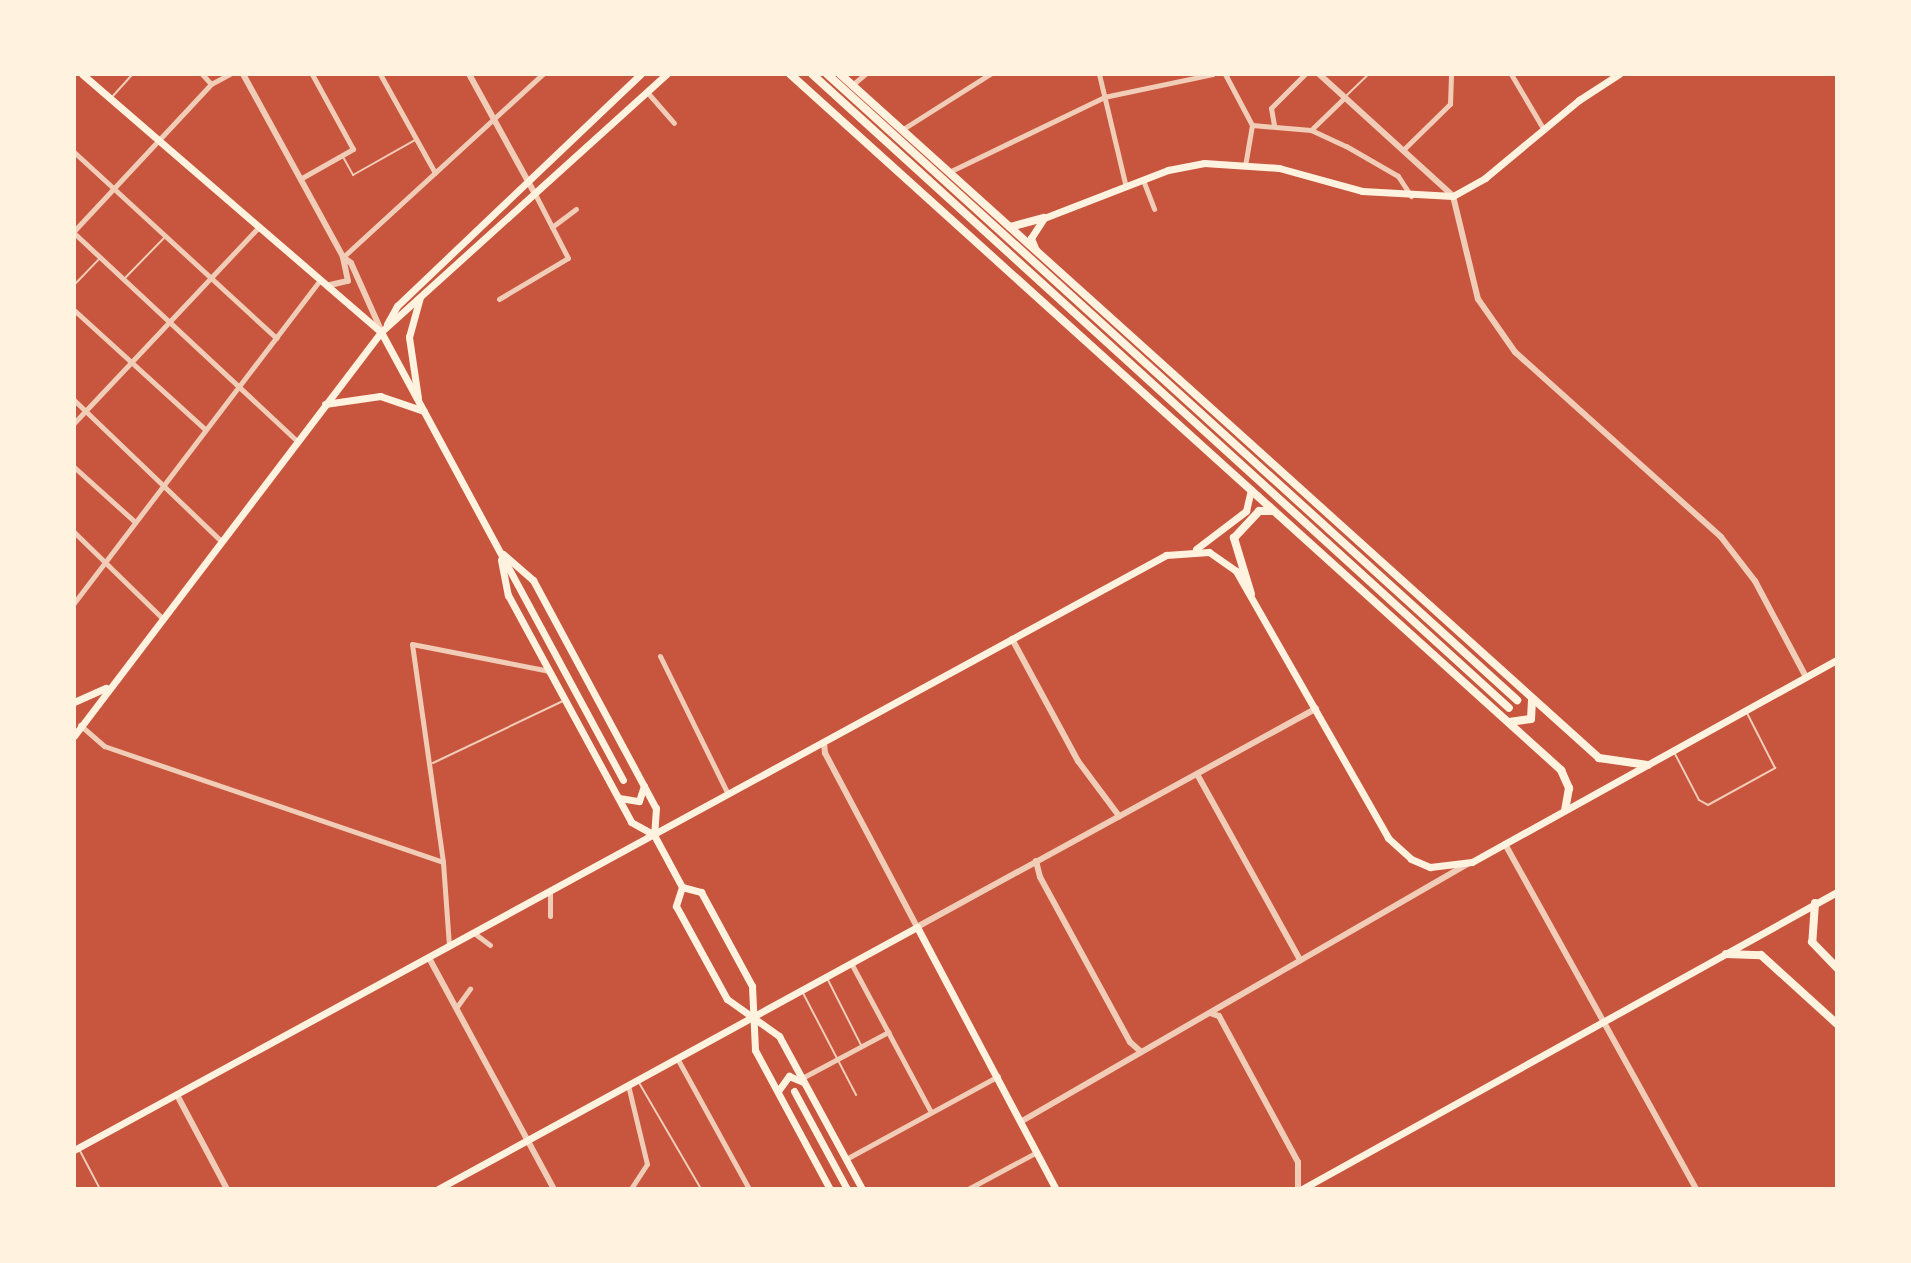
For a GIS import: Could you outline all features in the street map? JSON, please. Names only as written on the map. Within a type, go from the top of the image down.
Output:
[{"type":"main road","points":[[82,74],[257,229],[330,285],[381,332],[623,780]]},
{"type":"main road","points":[[74,736],[77,722],[108,687],[295,439],[381,332],[397,306],[641,74]]},
{"type":"main road","points":[[381,332],[667,74]]},
{"type":"main road","points":[[790,74],[1567,779],[1570,797],[1565,810]]},
{"type":"main road","points":[[812,74],[1509,708]]},
{"type":"main road","points":[[827,74],[1517,700]]},
{"type":"main road","points":[[840,74],[1599,758],[1647,765]]},
{"type":"main road","points":[[1010,227],[1044,218],[1143,180],[1204,163],[1279,168],[1362,191],[1453,196],[1485,178],[1619,74]]},
{"type":"main road","points":[[1036,252],[1031,238],[1044,218]]},
{"type":"main road","points":[[418,400],[409,337],[421,294]]},
{"type":"main road","points":[[323,405],[380,396],[424,411]]},
{"type":"main road","points":[[76,1149],[1166,555],[1194,550],[1246,511],[1251,490]]},
{"type":"main road","points":[[1251,594],[1234,538],[1263,510],[1278,514]]},
{"type":"main road","points":[[499,550],[508,595],[631,822],[654,835],[682,887],[676,906],[727,999],[779,1036],[862,1189]]},
{"type":"main road","points":[[499,550],[533,580],[656,808],[654,835]]},
{"type":"main road","points":[[1194,550],[1230,564],[1251,594],[1399,850],[1437,868],[1472,862],[1837,660]]},
{"type":"main road","points":[[74,702],[108,687]]},
{"type":"main road","points":[[1504,720],[1516,724],[1531,719],[1532,699]]},
{"type":"main road","points":[[617,796],[633,803],[644,786]]},
{"type":"main road","points":[[682,887],[701,892],[752,986],[755,1050],[830,1189]]},
{"type":"main road","points":[[1300,1189],[1606,1023],[1837,892]]},
{"type":"main road","points":[[1815,903],[1812,942],[1837,968]]},
{"type":"main road","points":[[438,1189],[917,927],[1056,1189]]},
{"type":"main road","points":[[1726,954],[1761,955],[1837,1024]]},
{"type":"main road","points":[[778,1093],[789,1076],[804,1081]]},
{"type":"main road","points":[[794,1091],[847,1189]]},
{"type":"street","points":[[202,74],[211,84]]},
{"type":"street","points":[[230,74],[211,84],[74,232],[295,439]]},
{"type":"street","points":[[243,74],[343,257],[348,281],[330,285]]},
{"type":"street","points":[[299,180],[353,149],[312,74]]},
{"type":"street","points":[[380,74],[435,173]]},
{"type":"street","points":[[469,74],[568,258],[499,299]]},
{"type":"street","points":[[343,257],[543,74]]},
{"type":"street","points":[[852,85],[865,74]]},
{"type":"street","points":[[902,130],[990,74]]},
{"type":"street","points":[[1099,74],[1126,187]]},
{"type":"street","points":[[948,172],[1104,97],[1213,74]]},
{"type":"street","points":[[1225,74],[1252,125],[1245,166]]},
{"type":"street","points":[[1274,125],[1271,108],[1305,74]]},
{"type":"street","points":[[1319,74],[1453,196],[1478,299],[1515,352],[1721,537],[1755,581],[1806,677]]},
{"type":"street","points":[[1403,150],[1450,104],[1451,74]]},
{"type":"street","points":[[1511,74],[1544,130]]},
{"type":"street","points":[[647,92],[674,123]]},
{"type":"street","points":[[1311,130],[1345,97]]},
{"type":"street","points":[[1252,125],[1311,130],[1398,176],[1411,196]]},
{"type":"street","points":[[74,152],[276,338]]},
{"type":"street","points":[[1143,180],[1154,209]]},
{"type":"street","points":[[552,227],[576,209]]},
{"type":"street","points":[[74,423],[257,229]]},
{"type":"street","points":[[343,257],[351,263],[381,332]]},
{"type":"street","points":[[74,603],[320,280]]},
{"type":"street","points":[[74,310],[205,429]]},
{"type":"street","points":[[74,400],[219,539]]},
{"type":"street","points":[[74,467],[135,522]]},
{"type":"street","points":[[74,532],[161,617]]},
{"type":"street","points":[[1012,639],[1078,761],[1119,816]]},
{"type":"street","points":[[449,947],[443,862],[412,644],[549,671]]},
{"type":"street","points":[[660,656],[728,794]]},
{"type":"street","points":[[824,742],[825,753],[917,927],[1316,709]]},
{"type":"street","points":[[77,722],[104,746],[129,756],[443,862]]},
{"type":"street","points":[[1197,774],[1300,960]]},
{"type":"street","points":[[1505,844],[1696,1189]]},
{"type":"street","points":[[1036,861],[1116,1017],[1141,1052]]},
{"type":"street","points":[[1022,1121],[1472,862]]},
{"type":"street","points":[[550,891],[550,916]]},
{"type":"street","points":[[474,933],[490,945]]},
{"type":"street","points":[[429,958],[554,1189]]},
{"type":"street","points":[[851,963],[931,1112]]},
{"type":"street","points":[[456,1008],[470,989]]},
{"type":"street","points":[[1206,1015],[1219,1016],[1298,1162],[1300,1189]]},
{"type":"street","points":[[804,1081],[888,1032]]},
{"type":"street","points":[[677,1058],[749,1189]]},
{"type":"street","points":[[846,1159],[998,1076]]},
{"type":"street","points":[[628,1085],[647,1164],[631,1189]]},
{"type":"street","points":[[177,1095],[227,1189]]},
{"type":"street","points":[[968,1189],[1037,1152]]},
{"type":"lane","points":[[110,99],[133,74]]},
{"type":"lane","points":[[1345,97],[1369,74]]},
{"type":"lane","points":[[342,155],[353,175],[416,140]]},
{"type":"lane","points":[[123,280],[165,237]]},
{"type":"lane","points":[[74,285],[100,258]]},
{"type":"lane","points":[[428,766],[565,700]]},
{"type":"lane","points":[[1673,751],[1699,800],[1708,805],[1775,768],[1746,710]]},
{"type":"lane","points":[[826,976],[862,1046]]},
{"type":"lane","points":[[801,990],[856,1095]]},
{"type":"lane","points":[[637,1080],[700,1187]]},
{"type":"lane","points":[[76,1149],[100,1189]]}]
